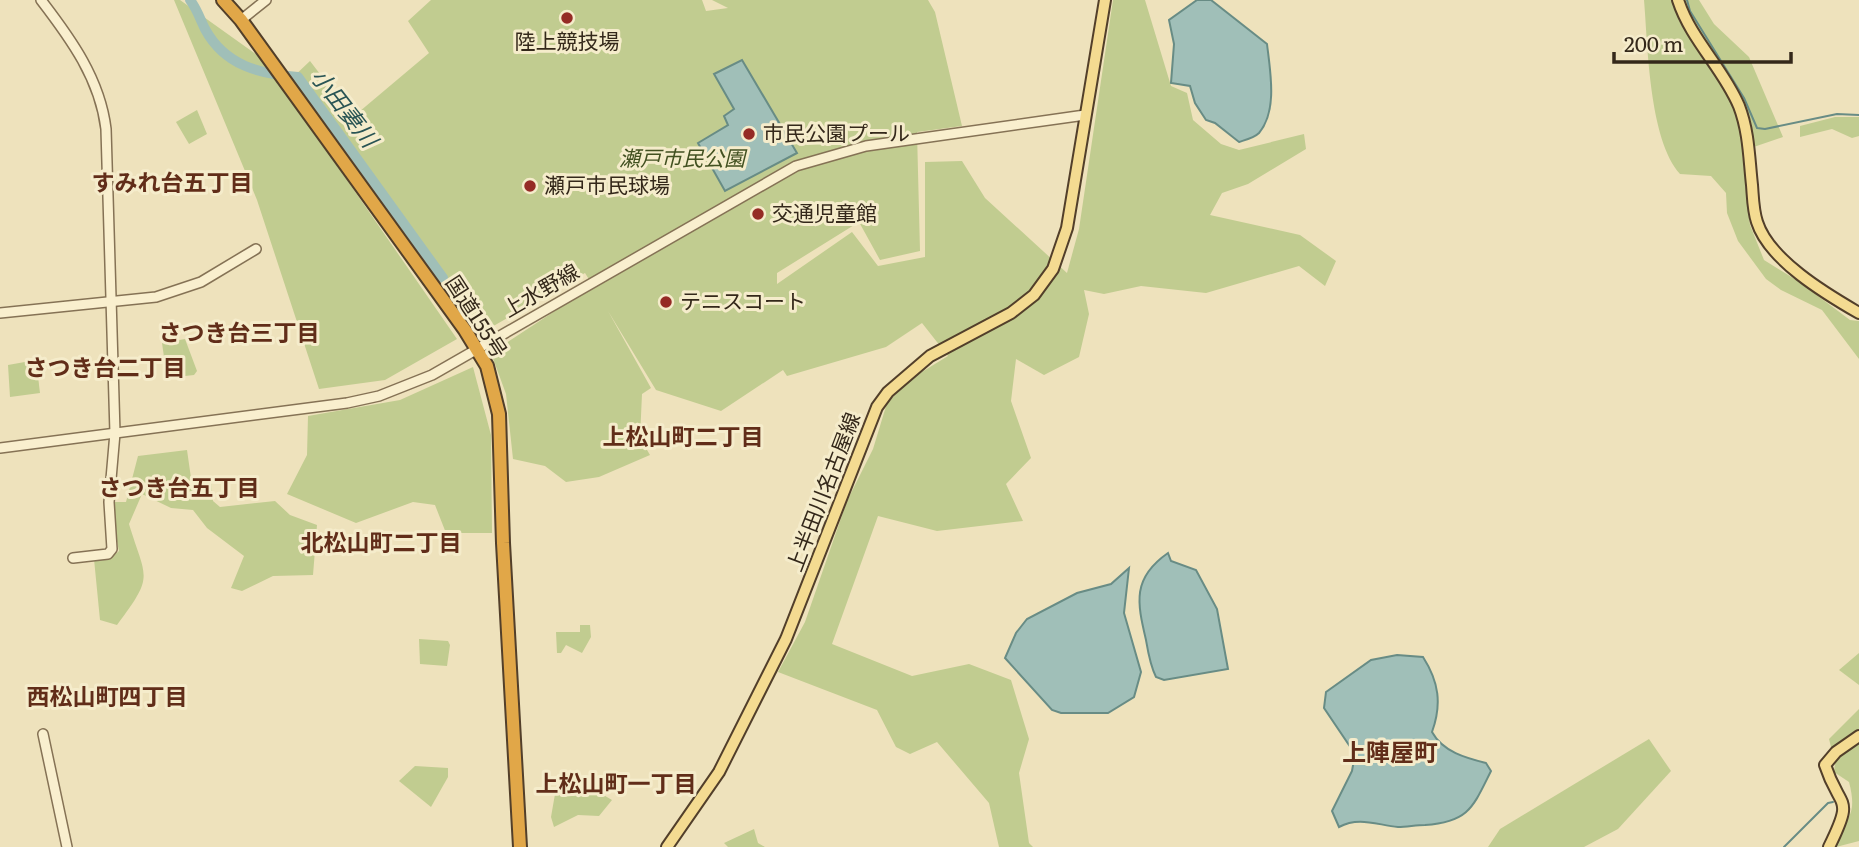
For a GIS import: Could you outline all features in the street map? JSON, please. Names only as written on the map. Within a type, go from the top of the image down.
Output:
[{"type":"highway","name":"国道155号","points":[[223,0],[241,20],[465,330],[495,390],[499,414],[503,543],[520,847]]},
{"type":"main road","name":"上半田川名古屋線","points":[[667,847],[719,772],[786,639],[877,407],[888,392],[930,356],[1011,313],[1034,295],[1053,269],[1067,228],[1105,0]]},
{"type":"main road","points":[[1678,0],[1690,29],[1731,91],[1743,116],[1755,209],[1764,238],[1780,257],[1859,313]]},
{"type":"main road","points":[[1829,847],[1841,822],[1844,801],[1825,765],[1836,752],[1859,736]]},
{"type":"street","points":[[41,0],[82,58],[104,115],[115,433],[109,502],[112,549],[108,554],[73,558]]},
{"type":"street","points":[[241,20],[265,0]]},
{"type":"street","name":"上水野線","points":[[0,448],[297,411],[379,397],[432,375],[796,166],[866,146],[1085,116]]},
{"type":"street","points":[[0,313],[111,304],[173,293],[201,282],[256,248]]},
{"type":"street","points":[[43,734],[67,847]]},
{"type":"green space","points":[[174,0],[180,0],[264,60],[457,339],[385,380],[319,389],[257,200]]},
{"type":"green space","name":"瀬戸市民公園","points":[[431,0],[702,0],[706,11],[728,8],[712,0],[928,0],[935,12],[962,126],[917,132],[920,251],[880,260],[859,222],[777,273],[777,284],[852,232],[878,266],[925,257],[925,162],[962,161],[985,198],[1067,273],[1079,229],[1113,0],[1145,0],[1171,86],[1187,93],[1193,120],[1221,144],[1239,150],[1304,134],[1306,149],[1248,184],[1222,193],[1210,215],[1300,235],[1336,261],[1325,286],[1299,266],[1206,293],[1141,286],[1104,294],[1084,290],[1089,314],[1079,357],[1044,375],[1016,359],[1011,401],[1031,458],[1006,484],[1023,521],[937,531],[878,516],[832,644],[912,676],[969,664],[1011,680],[1029,739],[1019,773],[1029,843],[1033,847],[999,847],[989,803],[937,742],[910,754],[896,747],[877,710],[778,672],[805,622],[847,501],[873,449],[887,403],[912,378],[948,356],[922,323],[886,347],[787,376],[783,370],[721,411],[656,390],[608,311],[651,388],[642,394],[640,438],[650,455],[599,477],[566,482],[545,466],[513,459],[506,394],[491,353],[593,286],[585,273],[483,332],[413,236],[291,79],[310,61],[353,117],[429,53],[408,21]]},
{"type":"green space","points":[[1644,0],[1699,0],[1714,24],[1749,57],[1783,137],[1742,151],[1750,225],[1764,260],[1798,281],[1850,320],[1859,321],[1859,359],[1822,310],[1781,290],[1766,279],[1738,241],[1727,213],[1726,193],[1711,176],[1680,174],[1670,158],[1662,139],[1652,92]]},
{"type":"green space","points":[[197,110],[207,134],[189,144],[176,122]]},
{"type":"green space","points":[[1835,117],[1859,117],[1859,136],[1852,138],[1832,129],[1800,137],[1800,126]]},
{"type":"green space","points":[[185,339],[197,371],[194,375],[167,378],[162,343]]},
{"type":"green space","points":[[36,360],[40,393],[10,397],[8,365]]},
{"type":"green space","points":[[473,367],[491,435],[492,533],[446,533],[435,505],[413,502],[356,523],[287,494],[307,455],[308,416],[400,400]]},
{"type":"green space","points":[[187,450],[191,478],[211,479],[213,501],[220,507],[275,501],[290,515],[317,525],[313,575],[273,576],[242,591],[231,588],[244,556],[207,528],[193,510],[171,508],[142,494],[129,524],[143,567],[142,585],[117,625],[100,620],[94,559],[112,557],[119,551],[113,522],[114,502],[126,502],[138,456]]},
{"type":"green space","points":[[580,625],[590,625],[591,637],[582,653],[566,645],[561,653],[557,653],[556,632],[580,632]]},
{"type":"green space","points":[[419,639],[448,641],[450,645],[447,666],[420,664]]},
{"type":"green space","points":[[1859,653],[1859,685],[1839,670]]},
{"type":"green space","points":[[1859,709],[1859,841],[1836,847],[1851,811],[1852,794],[1849,782],[1834,772],[1835,763],[1829,739]]},
{"type":"green space","points":[[1649,739],[1671,771],[1618,829],[1584,847],[1488,847],[1500,829]]},
{"type":"green space","points":[[415,766],[448,768],[448,777],[431,807],[399,781]]},
{"type":"green space","points":[[578,780],[612,800],[599,816],[578,815],[554,827],[551,817],[555,794],[570,793]]},
{"type":"green space","points":[[754,829],[758,843],[765,847],[728,847],[724,843]]},
{"type":"water","points":[[1197,0],[1211,0],[1267,44],[1271,78],[1269,113],[1259,133],[1249,139],[1239,142],[1215,123],[1206,120],[1195,103],[1190,86],[1171,83],[1174,44],[1169,20]]},
{"type":"water","name":"市民公園プール","points":[[742,60],[797,153],[725,191],[698,143],[728,125],[724,116],[734,109],[714,74]]},
{"type":"water","points":[[1168,553],[1171,561],[1196,570],[1217,609],[1228,669],[1164,680],[1156,677],[1143,626],[1140,592],[1148,572]]},
{"type":"water","points":[[1129,568],[1124,613],[1141,672],[1134,697],[1108,713],[1061,713],[1052,710],[1005,658],[1016,633],[1027,619],[1077,593],[1111,584]]},
{"type":"water","points":[[1397,655],[1423,657],[1433,675],[1438,703],[1432,732],[1437,739],[1456,753],[1486,763],[1491,771],[1474,803],[1460,816],[1451,820],[1398,827],[1354,822],[1339,827],[1332,811],[1352,771],[1355,754],[1324,708],[1326,692],[1371,660]]},
{"type":"waterway","name":"小田妻川","points":[[190,0],[213,42],[233,60],[257,70],[298,77],[443,278]]},
{"type":"waterway","points":[[1687,0],[1690,11],[1744,98],[1757,128],[1765,129],[1837,114],[1859,115]]},
{"type":"waterway","points":[[1784,847],[1828,803],[1833,802]]},
{"type":"place","name":"陸上競技場","points":[[567,18]]},
{"type":"place","name":"市民公園プール","points":[[749,134]]},
{"type":"place","name":"瀬戸市民球場","points":[[530,186]]},
{"type":"place","name":"交通児童館","points":[[758,214]]},
{"type":"place","name":"テニスコート","points":[[666,302]]},
{"type":"district","name":"すみれ台五丁目","points":[[172,183]]},
{"type":"district","name":"さつき台三丁目","points":[[239,333]]},
{"type":"district","name":"さつき台二丁目","points":[[105,368]]},
{"type":"district","name":"上松山町二丁目","points":[[683,437]]},
{"type":"district","name":"さつき台五丁目","points":[[179,488]]},
{"type":"district","name":"北松山町二丁目","points":[[381,543]]},
{"type":"district","name":"西松山町四丁目","points":[[107,697]]},
{"type":"district","name":"上陣屋町","points":[[1390,753]]},
{"type":"district","name":"上松山町一丁目","points":[[616,784]]}]
